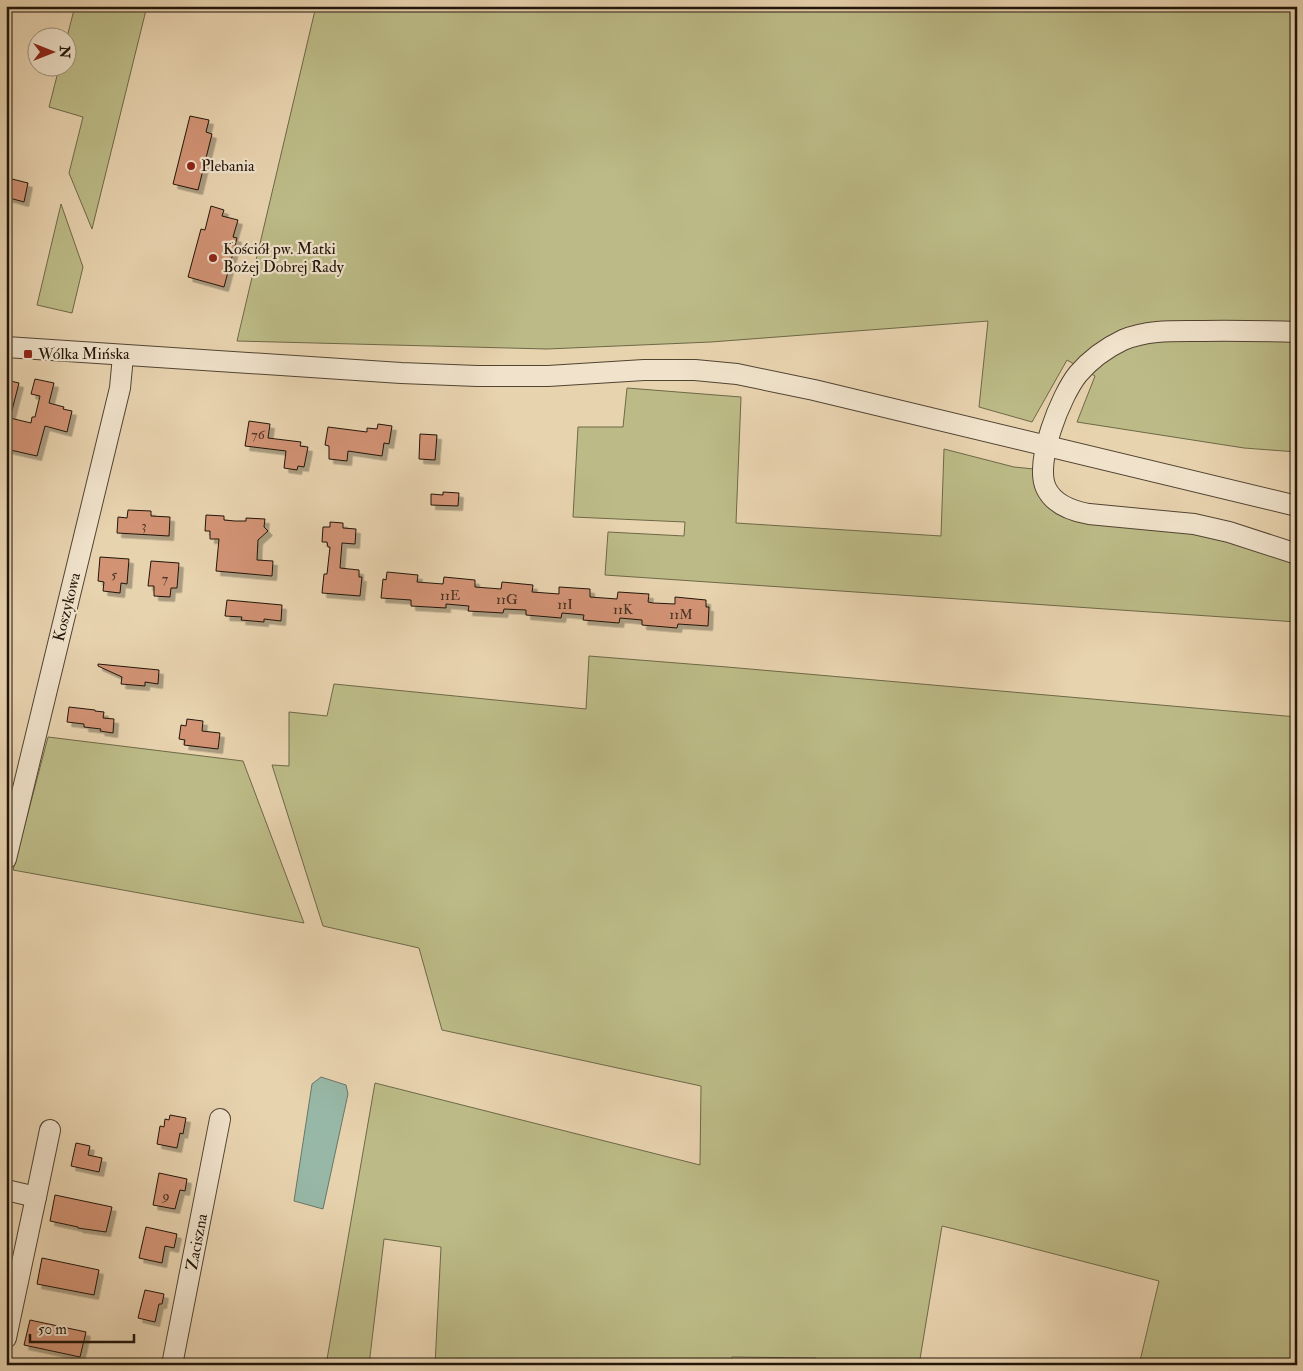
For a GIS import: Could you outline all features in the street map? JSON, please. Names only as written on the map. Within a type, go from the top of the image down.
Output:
[{"type":"street","points":[[1297,332],[1161,331],[1141,334],[1122,341],[1101,353],[1077,375],[1059,406],[1043,466],[1046,488],[1058,502],[1074,512],[1194,524],[1229,532],[1297,554]]},
{"type":"street","points":[[6,347],[123,356],[476,376],[548,376],[644,370],[712,371],[737,374],[806,388],[1297,506]]},
{"type":"street","name":"Koszykowa","points":[[6,859],[120,388],[123,356]]},
{"type":"street","name":"Zaciszna","points":[[172,1365],[220,1120]]},
{"type":"street","points":[[6,1338],[50,1130]]},
{"type":"street","points":[[6,1190],[36,1197]]},
{"type":"shaded area","points":[[75,6],[147,6],[92,229],[69,173],[83,117],[49,107],[56,78],[78,78],[78,28],[69,28]]},
{"type":"shaded area","points":[[316,6],[1297,6],[1297,452],[1244,448],[1077,422],[1095,376],[1067,360],[1032,422],[979,407],[988,321],[711,342],[547,349],[237,341]]},
{"type":"shaded area","points":[[61,204],[83,267],[72,313],[37,305]]},
{"type":"shaded area","points":[[627,388],[741,397],[736,523],[941,536],[944,449],[1014,467],[1034,469],[1046,502],[1165,526],[1297,559],[1297,622],[605,575],[608,532],[684,536],[685,522],[573,517],[578,427],[623,427]]},
{"type":"shaded area","points":[[589,656],[1297,717],[1297,1365],[1139,1365],[1159,1281],[942,1226],[919,1365],[815,1365],[816,1358],[732,1357],[731,1365],[435,1365],[441,1247],[384,1239],[369,1365],[326,1365],[375,1083],[700,1165],[701,1086],[442,1030],[419,948],[323,926],[272,765],[289,766],[289,712],[327,716],[334,684],[586,709]]},
{"type":"shaded area","points":[[48,737],[243,761],[304,923],[13,870]]},
{"type":"shaded area","points":[[321,1077],[346,1085],[348,1094],[323,1209],[294,1201],[312,1084]]},
{"type":"building","name":"Plebania","points":[[190,116],[209,120],[206,132],[212,134],[198,190],[173,184]]},
{"type":"building","points":[[8,178],[28,183],[24,202],[6,197]]},
{"type":"building","name":"Kościół pw. Matki Bożej Dobrej Rady","points":[[211,206],[224,210],[222,216],[238,220],[233,237],[237,238],[224,287],[188,277],[201,229],[205,230]]},
{"type":"building","points":[[35,379],[54,383],[49,403],[72,411],[67,432],[45,426],[37,456],[6,449],[8,419],[6,419],[6,380],[19,383],[10,418],[31,423],[32,417],[35,417],[40,396],[31,394]]},
{"type":"building","points":[[249,421],[270,424],[268,438],[301,442],[300,446],[308,447],[304,467],[298,466],[297,470],[284,468],[286,451],[245,446]]},
{"type":"building","points":[[378,424],[392,426],[389,444],[384,443],[382,456],[348,451],[347,461],[329,459],[329,446],[325,445],[328,427],[367,432],[367,428],[377,429]]},
{"type":"building","points":[[420,434],[437,435],[435,460],[419,459]]},
{"type":"building","points":[[443,492],[459,493],[458,506],[431,505],[431,494],[443,495]]},
{"type":"building","points":[[128,510],[151,511],[151,516],[170,517],[169,536],[117,533],[118,517],[127,518]]},
{"type":"building","points":[[206,515],[224,516],[224,520],[235,521],[246,521],[246,518],[265,519],[264,527],[268,531],[258,540],[257,560],[273,561],[272,576],[216,571],[219,539],[210,539],[210,531],[205,531]]},
{"type":"building","points":[[330,522],[343,523],[343,528],[356,529],[355,544],[342,543],[340,568],[359,570],[359,577],[362,577],[360,596],[322,593],[324,574],[327,574],[330,547],[328,547],[327,542],[322,542],[323,527],[330,527]]},
{"type":"building","points":[[100,557],[129,559],[127,584],[121,583],[120,593],[103,591],[104,582],[98,581]]},
{"type":"building","points":[[151,561],[179,563],[177,588],[171,588],[170,597],[154,596],[154,586],[148,586]]},
{"type":"building","points":[[387,572],[418,575],[417,582],[443,584],[444,577],[475,580],[475,587],[501,589],[502,582],[533,585],[532,592],[559,594],[559,587],[590,589],[590,597],[617,599],[618,592],[649,594],[648,602],[653,603],[675,604],[675,597],[706,600],[706,607],[709,607],[708,626],[678,624],[677,628],[642,625],[642,620],[620,618],[619,623],[583,620],[584,615],[562,613],[561,618],[526,615],[526,610],[504,609],[503,613],[468,611],[469,606],[446,604],[446,608],[411,606],[411,600],[381,598],[383,579],[386,580]]},
{"type":"building","points":[[227,600],[282,605],[281,621],[264,619],[264,622],[241,620],[242,617],[225,616]]},
{"type":"building","points":[[98,664],[159,670],[158,684],[145,682],[145,686],[121,684],[122,677],[98,666]]},
{"type":"building","points":[[69,707],[104,712],[103,718],[114,719],[113,733],[84,727],[84,724],[67,722]]},
{"type":"building","points":[[187,719],[203,721],[202,731],[220,733],[218,749],[184,745],[185,740],[179,739],[181,725],[186,726]]},
{"type":"building","points":[[170,1115],[186,1118],[183,1134],[180,1133],[177,1148],[157,1144],[160,1126],[164,1127],[165,1119],[169,1120]]},
{"type":"building","points":[[76,1143],[90,1146],[88,1155],[102,1158],[99,1172],[71,1166]]},
{"type":"building","points":[[159,1173],[187,1179],[185,1191],[180,1190],[175,1209],[153,1205]]},
{"type":"building","points":[[55,1195],[112,1207],[106,1232],[50,1221]]},
{"type":"building","points":[[146,1227],[177,1234],[174,1248],[165,1246],[162,1263],[139,1258]]},
{"type":"building","points":[[42,1258],[99,1270],[94,1295],[37,1284]]},
{"type":"building","points":[[145,1290],[164,1294],[162,1304],[159,1304],[155,1322],[138,1318]]},
{"type":"building","points":[[30,1320],[86,1332],[80,1357],[24,1345]]},
{"type":"place","name":"Plebania","points":[[191,166]]},
{"type":"place","name":"Kościół pw. Matki Bożej Dobrej Rady","points":[[213,258]]},
{"type":"place","name":"Wólka Mińska","points":[[28,354]]}]
